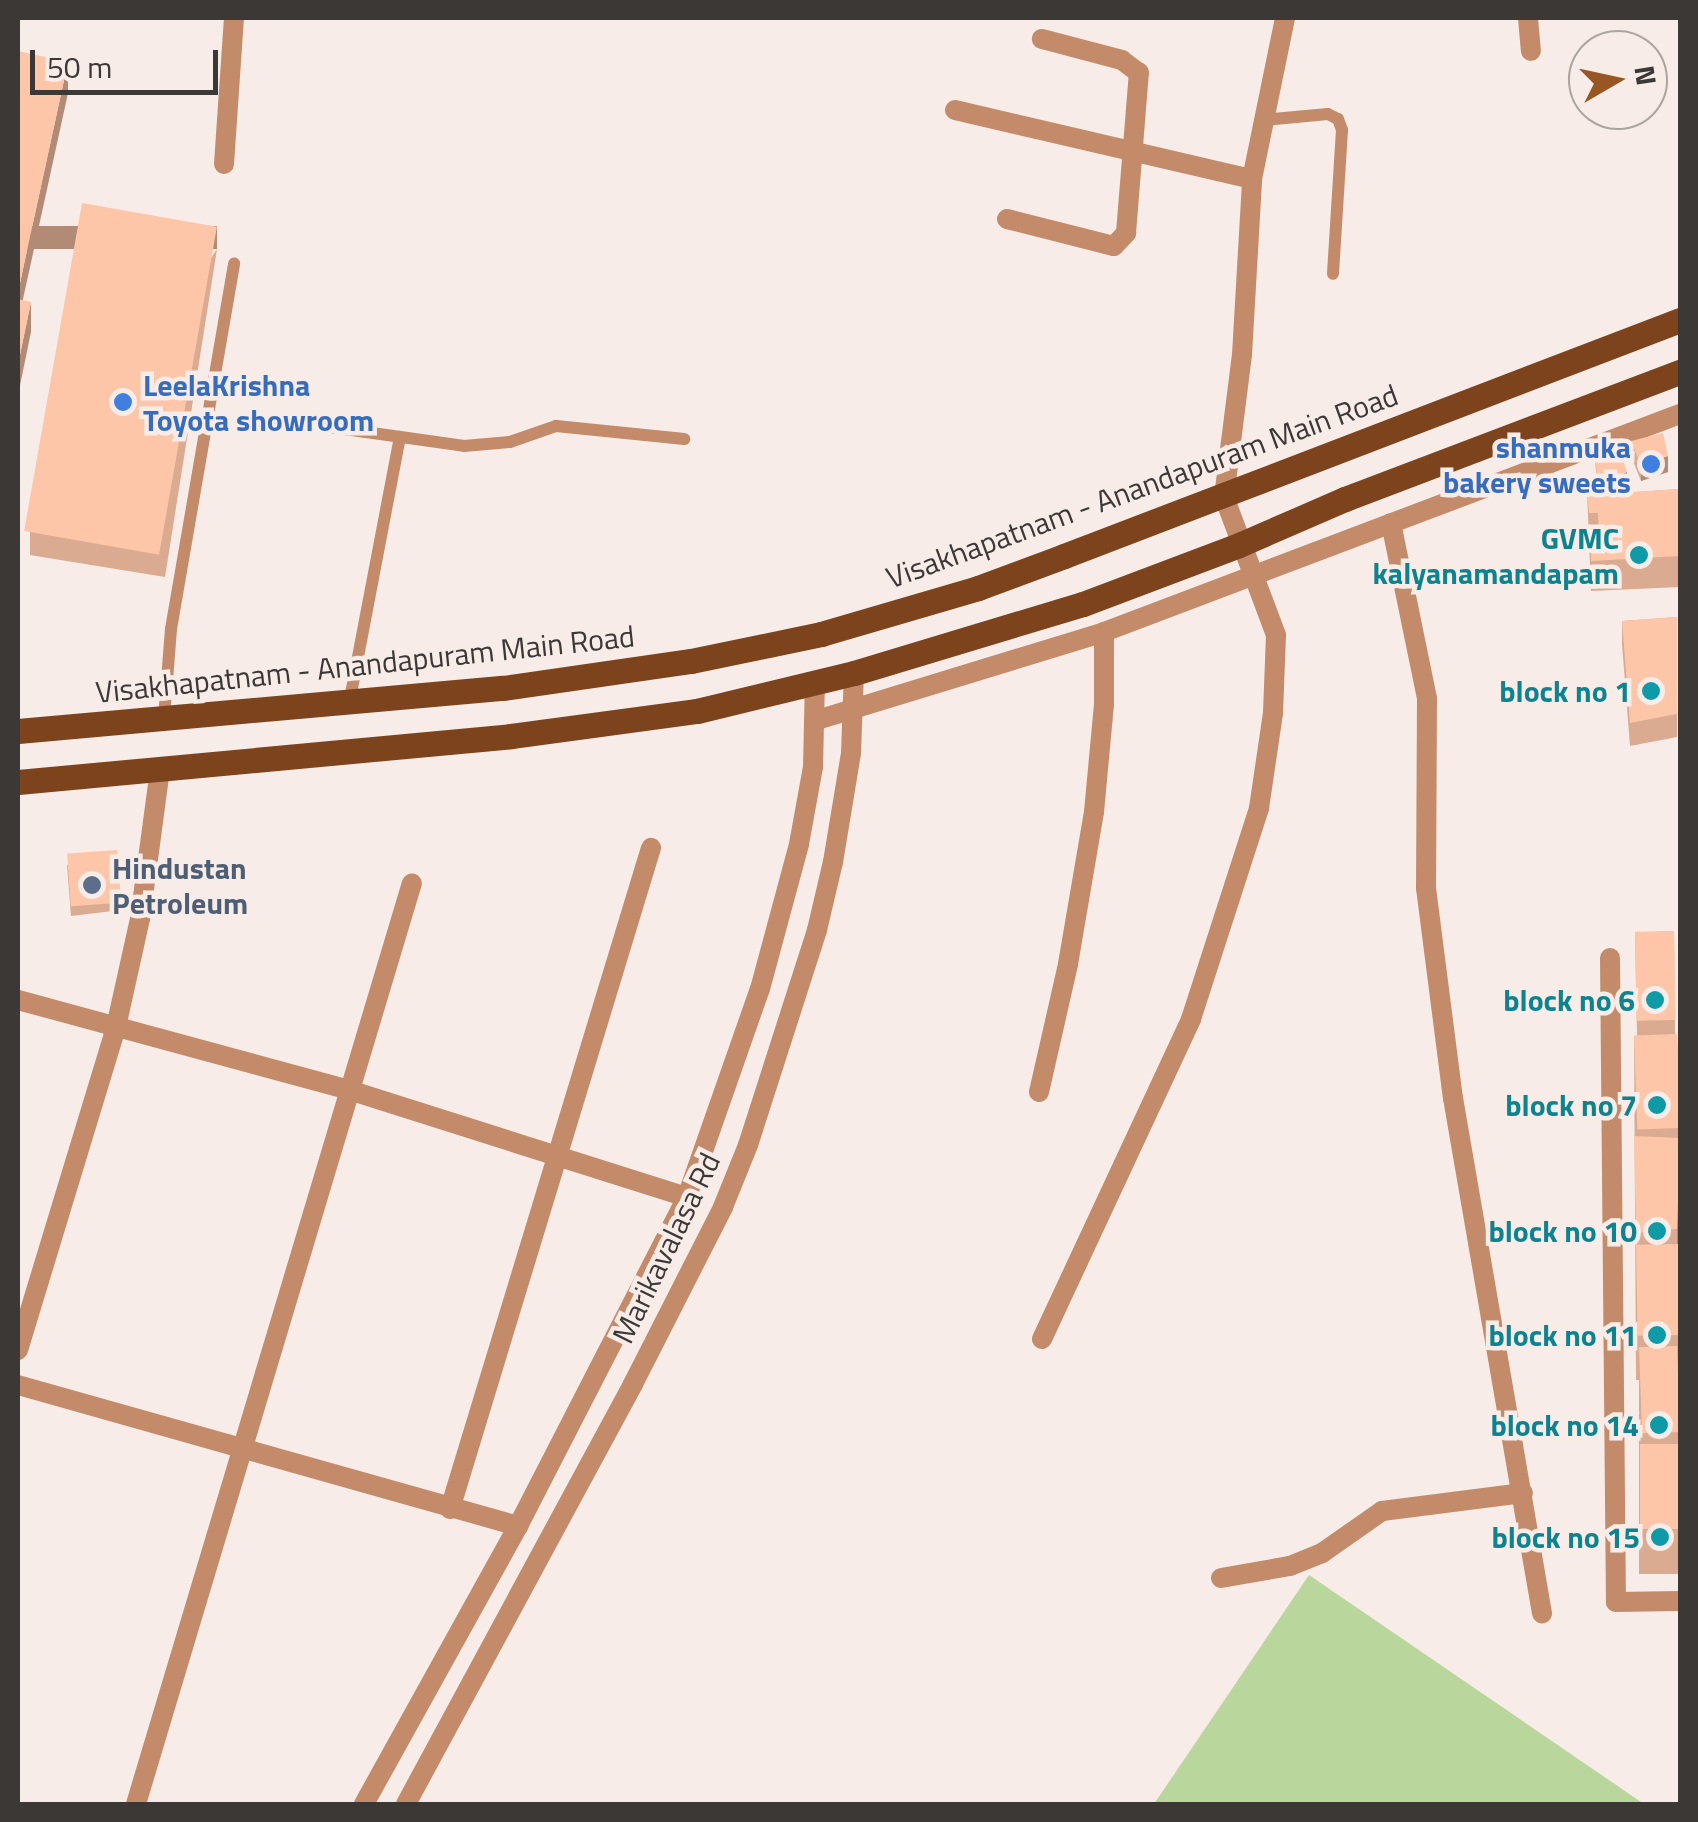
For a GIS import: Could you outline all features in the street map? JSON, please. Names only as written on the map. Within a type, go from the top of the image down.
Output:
[{"type":"main road","name":"Visakhapatnam - Anandapuram Main Road","points":[[18,732],[522,686],[691,661],[821,634],[978,588],[1680,320]]},
{"type":"main road","points":[[18,782],[511,736],[697,711],[854,673],[1083,604],[1239,545],[1362,492],[1680,372]]},
{"type":"street","points":[[224,164],[234,18]]},
{"type":"street","points":[[1042,1339],[1191,1020],[1260,808],[1274,713],[1276,635],[1239,545],[1224,496],[1242,355],[1252,179],[1285,18]]},
{"type":"street","points":[[1528,18],[1531,50]]},
{"type":"street","points":[[1007,219],[1114,246],[1123,242],[1140,84],[1134,65],[1042,39]]},
{"type":"street","points":[[956,110],[1252,179]]},
{"type":"street","points":[[817,720],[1104,632],[1680,414]]},
{"type":"street","points":[[1392,523],[1427,699],[1426,888],[1453,1098],[1542,1613]]},
{"type":"street","points":[[1038,1092],[1068,964],[1094,812],[1104,705],[1104,632]]},
{"type":"street","name":"Marikavalasa Rd","points":[[406,1804],[724,1207],[748,1145],[817,930],[843,813],[854,673]]},
{"type":"street","name":"Marikavalasa Rd","points":[[364,1804],[518,1526],[687,1197],[760,989],[798,844],[817,720],[815,681]]},
{"type":"street","points":[[18,1350],[116,1027],[140,919],[160,770]]},
{"type":"street","points":[[450,1509],[651,848]]},
{"type":"street","points":[[136,1804],[412,883]]},
{"type":"street","points":[[1610,958],[1620,1166],[1616,1602],[1680,1601]]},
{"type":"street","points":[[18,1000],[348,1090],[687,1197]]},
{"type":"street","points":[[18,1384],[518,1526]]},
{"type":"street","points":[[1222,1578],[1290,1566],[1322,1553],[1382,1511],[1523,1493]]},
{"type":"lane","points":[[1263,120],[1328,114],[1338,119],[1342,130],[1333,274]]},
{"type":"lane","points":[[164,718],[171,628],[234,263]]},
{"type":"lane","points":[[273,419],[491,445],[556,426],[684,439]]},
{"type":"lane","points":[[349,704],[400,437]]},
{"type":"green space","points":[[1309,1575],[1644,1804],[1154,1804]]},
{"type":"building","points":[[18,51],[68,62],[18,292]]},
{"type":"building","name":"LeelaKrishna Toyota showroom","points":[[82,203],[217,227],[159,555],[24,531]]},
{"type":"building","points":[[18,299],[31,302],[18,364]]},
{"type":"building","points":[[1663,433],[1668,456],[1641,465],[1631,441]]},
{"type":"building","points":[[1620,452],[1627,472],[1599,485],[1595,461]]},
{"type":"building","points":[[1619,488],[1620,493],[1680,489],[1680,556],[1591,561],[1590,536],[1599,536],[1598,513],[1589,513],[1587,490]]},
{"type":"building","name":"block no 1","points":[[1677,617],[1677,714],[1630,723],[1622,621]]},
{"type":"building","points":[[117,850],[121,903],[71,906],[67,853]]},
{"type":"building","name":"block no 6","points":[[1674,931],[1676,1020],[1637,1021],[1635,932]]},
{"type":"building","name":"block no 7","points":[[1677,1034],[1680,1128],[1637,1129],[1634,1036]]},
{"type":"building","points":[[1634,1136],[1680,1138],[1677,1229],[1636,1233]]},
{"type":"building","points":[[1678,1244],[1680,1335],[1638,1336],[1636,1245]]},
{"type":"building","points":[[1677,1346],[1680,1432],[1642,1433],[1639,1347]]},
{"type":"building","points":[[1640,1444],[1680,1444],[1680,1529],[1640,1529]]},
{"type":"place","name":"LeelaKrishna Toyota showroom","points":[[123,402]]},
{"type":"place","name":"shanmuka bakery sweets","points":[[1651,464]]},
{"type":"place","name":"GVMC kalyanamandapam","points":[[1639,555]]},
{"type":"place","name":"block no 1","points":[[1651,691]]},
{"type":"place","name":"Hindustan Petroleum","points":[[92,885]]},
{"type":"place","name":"block no 6","points":[[1655,1000]]},
{"type":"place","name":"block no 7","points":[[1657,1105]]},
{"type":"place","name":"block no 10","points":[[1657,1231]]},
{"type":"place","name":"block no 11","points":[[1657,1335]]},
{"type":"place","name":"block no 14","points":[[1659,1425]]},
{"type":"place","name":"block no 15","points":[[1660,1537]]}]
